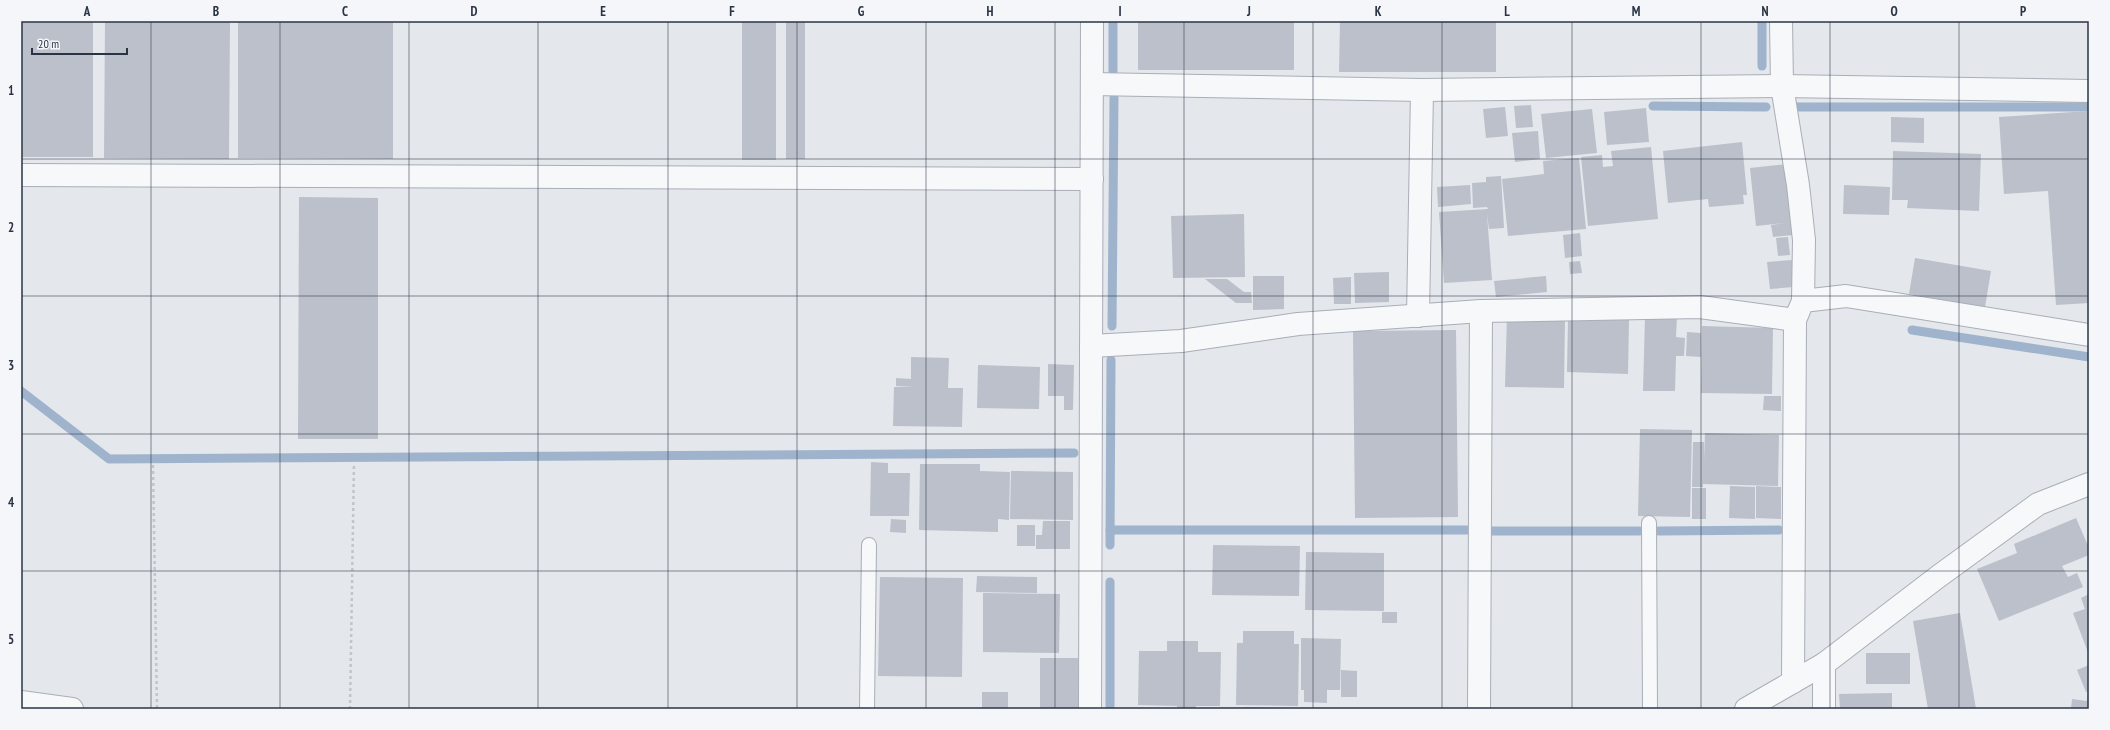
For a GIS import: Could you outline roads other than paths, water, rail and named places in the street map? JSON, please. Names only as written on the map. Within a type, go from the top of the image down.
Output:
[{"type":"street","points":[[1090,709],[1092,21]]},
{"type":"street","points":[[1782,21],[1782,86],[1798,185],[1804,240],[1799,311],[1793,682]]},
{"type":"street","points":[[1092,84],[1422,90],[1782,86],[2089,91]]},
{"type":"street","points":[[1418,316],[1422,90]]},
{"type":"street","points":[[21,176],[1092,178]]},
{"type":"street","points":[[1091,346],[1181,341],[1298,324],[1481,311],[1700,307],[1799,311],[1846,296],[2089,335]]},
{"type":"street","points":[[1479,709],[1481,311]]},
{"type":"street","points":[[1746,709],[1824,664],[1939,576],[2038,504],[2088,484]]},
{"type":"street","points":[[1824,664],[1824,709]]},
{"type":"street","points":[[21,702],[72,709]]},
{"type":"lane","points":[[1649,523],[1650,709]]},
{"type":"lane","points":[[867,709],[869,545]]},
{"type":"waterway","points":[[1113,21],[1113,71]]},
{"type":"waterway","points":[[1762,21],[1762,66]]},
{"type":"waterway","points":[[1112,326],[1114,98]]},
{"type":"waterway","points":[[1653,106],[1766,107]]},
{"type":"waterway","points":[[1790,107],[2089,107]]},
{"type":"waterway","points":[[1912,330],[2089,357]]},
{"type":"waterway","points":[[1110,545],[1111,360]]},
{"type":"waterway","points":[[21,391],[109,459],[1074,453]]},
{"type":"waterway","points":[[1110,530],[1467,530]]},
{"type":"waterway","points":[[1659,531],[1779,530]]},
{"type":"waterway","points":[[1490,531],[1639,531]]},
{"type":"waterway","points":[[1110,582],[1110,709]]}]
